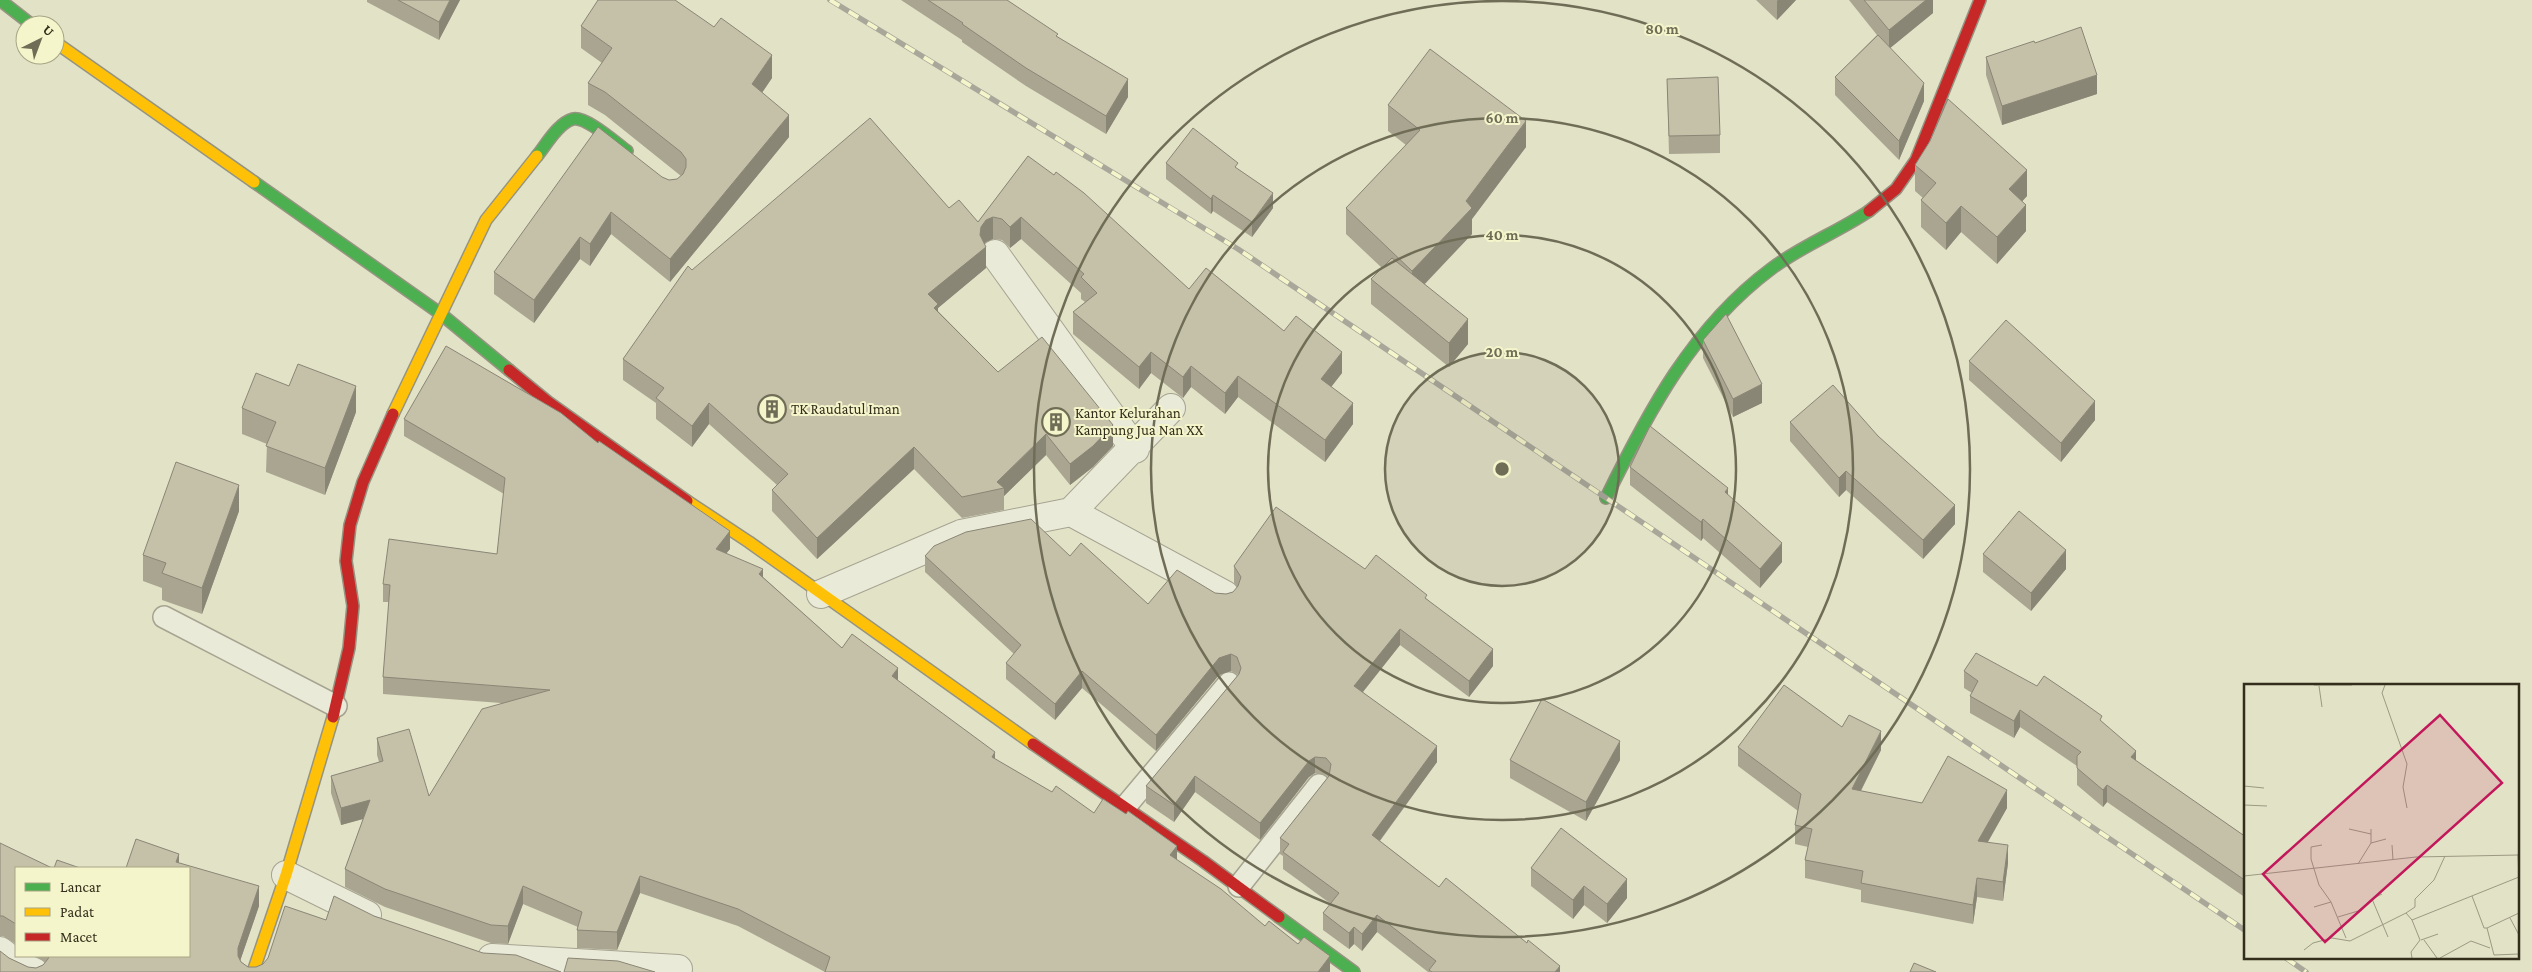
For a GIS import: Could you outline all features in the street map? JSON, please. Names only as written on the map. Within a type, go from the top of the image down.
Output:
[{"type":"street","points":[[0,0],[19,15]]},
{"type":"street","points":[[1606,498],[1650,408],[1705,330],[1730,302],[1773,268],[1873,208],[1897,189],[1919,155],[1980,0]]},
{"type":"street","points":[[65,49],[441,314],[548,402],[1239,886],[1354,972]]},
{"type":"street","points":[[253,972],[286,875],[336,706],[349,648],[353,606],[346,561],[350,525],[363,482],[380,440],[486,220],[562,127],[573,119],[583,120],[608,136],[636,158]]},
{"type":"street","points":[[995,254],[1135,448]]},
{"type":"street","points":[[821,594],[961,534],[1072,512],[1135,448],[1171,408]]},
{"type":"street","points":[[1072,512],[1225,595]]},
{"type":"street","points":[[286,875],[388,924]]},
{"type":"street","points":[[0,951],[18,965],[34,972]]},
{"type":"street","points":[[470,952],[488,958],[685,971]]},
{"type":"lane","points":[[164,617],[336,706]]},
{"type":"lane","points":[[1125,807],[1229,683]]},
{"type":"lane","points":[[1239,886],[1319,785]]},
{"type":"building","points":[[398,0],[450,0],[439,22]]},
{"type":"building","points":[[598,0],[675,0],[714,27],[721,18],[772,55],[752,84],[789,115],[670,259],[611,212],[590,244],[580,237],[534,300],[494,272],[598,127],[662,177],[669,180],[677,179],[683,174],[686,167],[686,159],[681,152],[605,92],[588,83],[612,48],[581,26]]},
{"type":"building","points":[[928,0],[1007,0],[1058,34],[1056,36],[1128,79],[1106,116],[1026,68]]},
{"type":"building","points":[[1864,0],[1926,0],[1889,30]]},
{"type":"building","points":[[2081,27],[2097,75],[2002,106],[1986,57]]},
{"type":"building","points":[[1878,35],[1924,83],[1899,141],[1835,77]]},
{"type":"building","points":[[1430,49],[1526,121],[1466,201],[1472,208],[1412,271],[1346,208],[1420,130],[1388,105]]},
{"type":"building","points":[[1718,77],[1720,135],[1669,136],[1667,79]]},
{"type":"building","points":[[1948,99],[2027,170],[2009,189],[2026,205],[1997,237],[1961,206],[1946,223],[1921,200],[1936,183],[1915,165],[1930,141]]},
{"type":"building","points":[[870,118],[949,208],[959,200],[978,222],[1028,156],[1054,175],[1056,172],[1084,193],[1189,289],[1206,268],[1284,331],[1296,316],[1342,352],[1321,379],[1353,403],[1325,440],[1238,376],[1225,393],[1191,366],[1183,377],[1151,352],[1139,367],[1073,312],[1097,293],[1081,277],[1084,274],[1021,217],[1010,227],[1002,219],[993,217],[986,220],[981,227],[980,235],[986,247],[928,294],[938,304],[934,308],[998,372],[1042,337],[1113,425],[1093,446],[1070,464],[1046,434],[997,482],[1004,488],[962,497],[914,447],[817,538],[772,490],[788,474],[709,403],[692,426],[656,398],[664,388],[623,359],[688,266],[692,270]]},
{"type":"building","points":[[1193,128],[1238,163],[1235,167],[1273,193],[1252,222],[1213,195],[1211,199],[1166,163]]},
{"type":"building","points":[[1392,258],[1468,319],[1449,343],[1371,279]]},
{"type":"building","points":[[1726,314],[1762,384],[1733,399],[1703,340]]},
{"type":"building","points":[[2006,320],[2095,401],[2061,443],[1969,361]]},
{"type":"building","points":[[446,346],[561,413],[598,443],[599,441],[730,531],[716,549],[763,569],[759,574],[842,648],[852,634],[898,668],[892,676],[995,752],[992,757],[1052,792],[1056,786],[1094,813],[1103,799],[1126,814],[1128,811],[1177,846],[1170,855],[1221,889],[1265,926],[1269,921],[1298,944],[1304,937],[1330,956],[1318,972],[825,972],[830,957],[738,909],[640,876],[617,932],[577,930],[582,912],[523,886],[508,926],[491,925],[385,889],[345,869],[370,800],[341,808],[331,776],[383,761],[377,738],[409,729],[429,796],[482,709],[550,690],[383,677],[390,585],[383,584],[389,539],[497,554],[505,478],[404,419]]},
{"type":"building","points":[[298,364],[356,386],[325,468],[266,446],[276,422],[242,408],[256,373],[289,386]]},
{"type":"building","points":[[1833,385],[1878,436],[1955,505],[1923,540],[1846,471],[1839,478],[1790,422]]},
{"type":"building","points":[[1650,426],[1728,488],[1725,492],[1782,543],[1760,569],[1703,519],[1701,522],[1630,467]]},
{"type":"building","points":[[176,462],[239,485],[202,588],[162,573],[166,563],[143,555]]},
{"type":"building","points":[[1276,507],[1365,569],[1376,555],[1427,595],[1425,598],[1493,649],[1469,681],[1400,629],[1354,686],[1437,746],[1372,835],[1439,887],[1446,878],[1527,943],[1528,940],[1560,966],[1555,972],[1432,972],[1429,970],[1436,961],[1377,915],[1362,934],[1354,927],[1349,933],[1323,913],[1339,893],[1283,852],[1289,844],[1280,838],[1329,776],[1331,764],[1326,758],[1315,757],[1309,761],[1260,823],[1195,776],[1174,805],[1146,786],[1239,674],[1241,668],[1237,657],[1231,654],[1219,658],[1156,735],[1082,671],[1055,704],[1006,663],[1021,645],[925,556],[934,546],[966,532],[1031,519],[1070,556],[1081,543],[1148,604],[1177,570],[1215,593],[1226,594],[1233,592],[1238,586],[1241,577],[1234,566]]},
{"type":"building","points":[[2019,511],[2066,550],[2031,593],[1983,554]]},
{"type":"building","points":[[1976,653],[2037,686],[2044,676],[2102,716],[2100,720],[2136,751],[2131,757],[2244,836],[2244,880],[2107,785],[2103,790],[2077,768],[2077,756],[2081,752],[2020,710],[2014,721],[1970,696],[1978,681],[1964,671]]},
{"type":"building","points":[[1784,685],[1842,727],[1849,715],[1881,731],[1852,789],[1922,803],[1948,756],[2007,790],[1978,841],[2008,845],[2003,882],[1977,878],[1973,905],[1861,883],[1863,871],[1805,860],[1812,829],[1795,825],[1801,794],[1738,747]]},
{"type":"building","points":[[1542,699],[1620,741],[1586,802],[1510,760]]},
{"type":"building","points":[[1561,828],[1627,879],[1607,904],[1584,886],[1573,900],[1531,868]]},
{"type":"building","points":[[136,839],[179,854],[176,862],[259,886],[238,948],[238,956],[241,962],[248,967],[256,967],[263,964],[268,958],[285,906],[326,920],[334,896],[374,916],[483,953],[516,955],[561,972],[0,972],[0,951],[9,958],[28,967],[36,968],[43,965],[49,957],[190,957],[190,867],[126,867]]},
{"type":"building","points":[[0,843],[50,867],[15,867],[15,923],[0,916]]},
{"type":"building","points":[[57,860],[77,867],[54,867]]},
{"type":"building","points":[[568,958],[618,961],[655,972],[564,972]]},
{"type":"building","points":[[1914,963],[1936,972],[1910,972]]},
{"type":"railway","points":[[830,0],[1238,249],[2244,930]]},
{"type":"railway","points":[[2289,960],[2306,972]]},
{"type":"traffic: fast","points":[[0,0],[19,15]]},
{"type":"traffic: fast","points":[[537,156],[557,130],[573,119],[579,119],[593,126],[627,151]]},
{"type":"traffic: fast","points":[[254,182],[441,314],[509,370]]},
{"type":"traffic: fast","points":[[1606,498],[1656,403],[1675,373],[1718,317],[1743,292],[1771,269],[1869,211]]},
{"type":"traffic: fast","points":[[1279,917],[1354,972]]},
{"type":"traffic: slow","points":[[65,49],[254,182]]},
{"type":"traffic: slow","points":[[393,414],[486,220],[537,156]]},
{"type":"traffic: slow","points":[[687,501],[749,542],[1033,744]]},
{"type":"traffic: slow","points":[[253,972],[286,875],[333,717]]},
{"type":"traffic: jam","points":[[1869,211],[1896,189],[1916,160],[1980,0]]},
{"type":"traffic: jam","points":[[509,370],[548,402],[687,501]]},
{"type":"traffic: jam","points":[[333,717],[349,648],[353,606],[346,561],[350,525],[363,482],[393,414]]},
{"type":"traffic: jam","points":[[1033,744],[1203,861],[1279,917]]},
{"type":"place","name":"TK Raudatul Iman","points":[[772,409]]},
{"type":"place","name":"Kantor Kelurahan Kampung Jua Nan XX","points":[[1056,422]]}]
